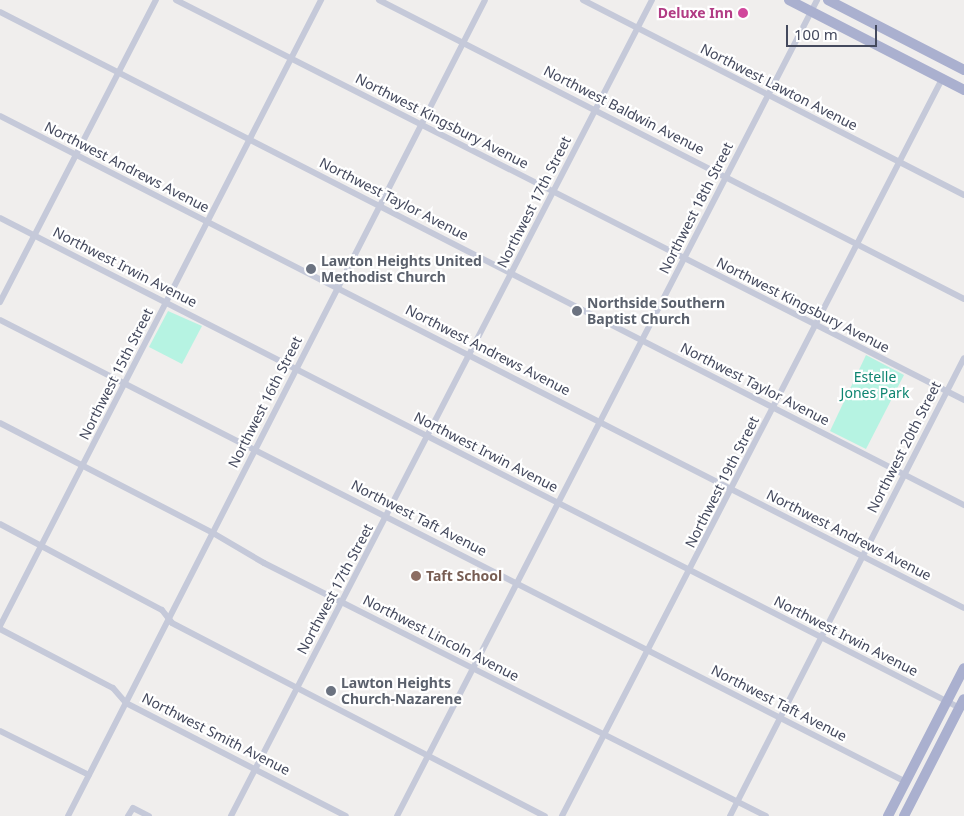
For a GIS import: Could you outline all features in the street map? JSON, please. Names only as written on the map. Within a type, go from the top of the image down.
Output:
[{"type":"main road","points":[[789,0],[964,90]]},
{"type":"main road","points":[[828,0],[964,70]]},
{"type":"main road","points":[[888,816],[964,668]]},
{"type":"main road","points":[[904,816],[962,703]]},
{"type":"street","points":[[0,302],[117,72],[156,0]]},
{"type":"street","name":"Northwest Kingsbury Avenue","points":[[176,0],[964,400]]},
{"type":"street","name":"Northwest 15th Street","points":[[0,628],[321,0]]},
{"type":"street","name":"Northwest Baldwin Avenue","points":[[379,0],[964,299]]},
{"type":"street","name":"Northwest 16th Street","points":[[68,816],[378,206],[485,0]]},
{"type":"street","name":"Northwest Lawton Avenue","points":[[583,0],[964,195]]},
{"type":"street","name":"Northwest 17th Street","points":[[231,816],[254,766],[343,602],[652,0]]},
{"type":"street","name":"Northwest 18th Street","points":[[397,816],[817,0]]},
{"type":"street","name":"Northwest Taylor Avenue","points":[[0,12],[964,505]]},
{"type":"street","name":"Northwest 19th Street","points":[[562,816],[649,653],[942,79]]},
{"type":"street","name":"Northwest Andrews Avenue","points":[[0,116],[964,608]]},
{"type":"street","name":"Northwest Irwin Avenue","points":[[0,218],[947,701],[962,703]]},
{"type":"street","name":"Northwest Taft Avenue","points":[[0,320],[126,382],[649,653],[781,717],[906,782]]},
{"type":"street","name":"Northwest 20th Street","points":[[730,816],[964,358]]},
{"type":"street","name":"Northwest Lincoln Avenue","points":[[0,423],[604,737],[766,816]]},
{"type":"street","points":[[0,524],[162,610],[169,618],[545,816]]},
{"type":"street","name":"Northwest Smith Avenue","points":[[0,628],[113,688],[126,702],[254,766],[346,816]]},
{"type":"street","points":[[0,731],[88,775]]},
{"type":"street","points":[[128,816],[133,808],[149,816]]},
{"type":"green space","points":[[168,311],[202,326],[182,364],[149,347]]},
{"type":"green space","name":"Estelle Jones Park","points":[[866,355],[904,375],[866,449],[830,431]]},
{"type":"place","name":"Deluxe Inn","points":[[743,13]]},
{"type":"place","name":"Lawton Heights United Methodist Church","points":[[311,269]]},
{"type":"place","name":"Northside Southern Baptist Church","points":[[577,311]]},
{"type":"place","name":"Taft School","points":[[416,576]]},
{"type":"place","name":"Lawton Heights Church-Nazarene","points":[[331,691]]}]
